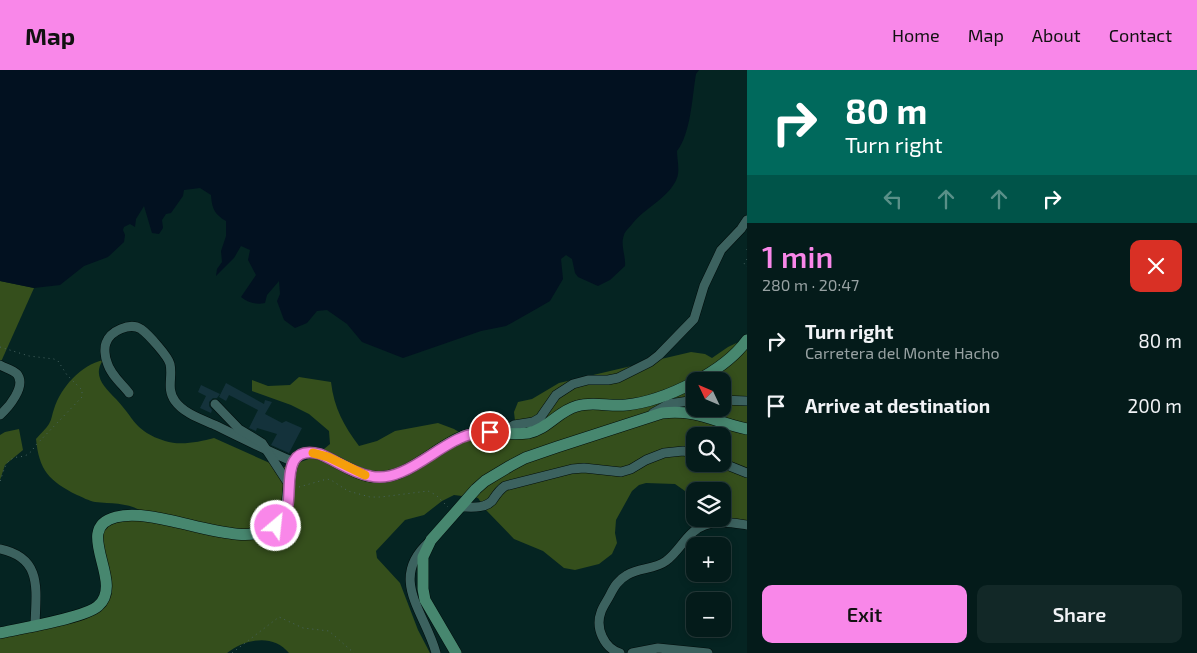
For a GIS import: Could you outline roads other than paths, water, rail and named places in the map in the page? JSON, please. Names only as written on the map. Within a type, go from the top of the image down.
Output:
[{"type":"main road","points":[[0,633],[92,610],[102,602],[108,584],[97,544],[97,537],[109,519],[128,515],[147,516],[211,530],[240,534],[252,534],[271,529],[281,521],[287,509],[290,470],[294,462],[303,454],[312,452],[328,457],[361,474],[389,477],[465,436],[477,433],[526,433],[540,429],[564,411],[578,405],[627,405],[668,394],[716,368],[730,358],[747,340]]},
{"type":"main road","points":[[456,653],[429,606],[422,589],[423,557],[431,540],[485,481],[525,458],[650,416],[668,412],[698,414],[747,429]]},
{"type":"street","points":[[503,432],[514,425],[533,422],[540,418],[556,395],[573,384],[588,380],[618,378],[650,362],[659,355],[694,318],[704,286],[721,250],[747,220]]},
{"type":"street","points":[[129,393],[109,368],[105,346],[111,337],[130,326],[142,330],[167,357],[171,367],[171,394],[181,408],[294,462]]},
{"type":"street","points":[[0,365],[16,373],[20,383],[13,401],[0,415]]},
{"type":"street","points":[[731,400],[747,401]]},
{"type":"street","points":[[650,416],[669,404],[686,401]]},
{"type":"street","points":[[215,404],[239,429],[262,443],[268,450],[288,486]]},
{"type":"street","points":[[227,431],[233,422]]},
{"type":"street","points":[[458,510],[484,506],[491,502],[499,490],[505,486],[566,470],[584,468],[621,472],[664,452],[686,452]]},
{"type":"street","points":[[731,467],[747,473]]},
{"type":"street","points":[[620,653],[611,649],[603,640],[599,624],[601,612],[621,579],[636,571],[651,569],[664,563],[691,533],[699,527],[717,522],[747,525]]},
{"type":"street","points":[[431,540],[420,550],[414,560],[410,579],[414,597],[436,653]]},
{"type":"street","points":[[0,549],[20,556],[32,570],[36,588],[35,625]]},
{"type":"street","points":[[632,653],[658,648],[708,653]]},
{"type":"water","points":[[0,70],[699,70],[696,74],[688,125],[677,151],[677,178],[669,191],[638,217],[625,232],[623,243],[625,266],[610,280],[598,286],[578,277],[575,273],[572,259],[566,255],[561,259],[563,279],[550,301],[506,326],[481,331],[403,358],[362,342],[347,324],[327,310],[317,311],[307,323],[295,328],[284,320],[277,301],[280,294],[279,281],[267,295],[265,303],[253,303],[241,297],[256,275],[248,260],[250,250],[241,246],[234,258],[216,276],[217,269],[222,262],[221,251],[226,236],[226,221],[214,210],[211,195],[200,188],[184,190],[183,196],[171,213],[166,214],[162,220],[163,228],[159,234],[152,233],[144,206],[136,219],[135,227],[130,224],[124,227],[124,242],[108,257],[84,266],[60,285],[34,288],[0,281]]}]
